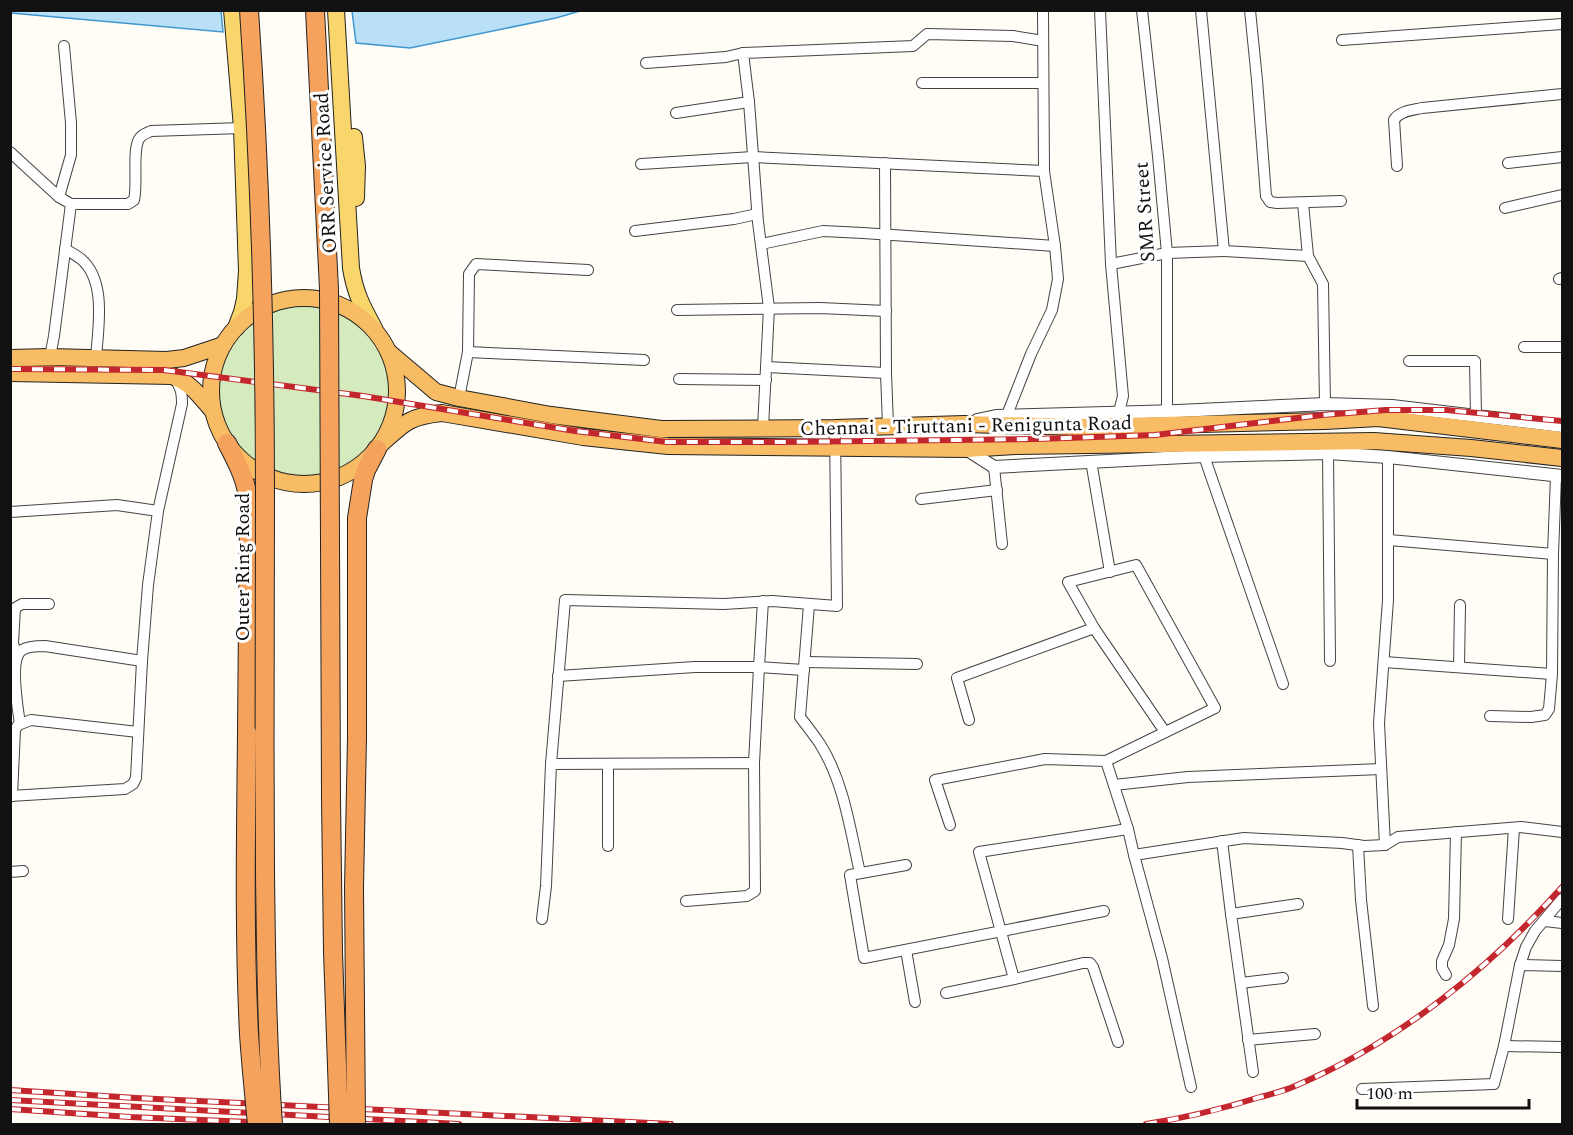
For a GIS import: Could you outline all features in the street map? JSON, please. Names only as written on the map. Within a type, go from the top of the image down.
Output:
[{"type":"highway","name":"Outer Ring Road","points":[[249,10],[257,129],[262,280],[266,942],[273,1125]]},
{"type":"highway","points":[[315,10],[329,290],[333,905],[339,1125]]},
{"type":"highway","name":"Chennai - Tiruttani - Renigunta Road","points":[[379,447],[390,428],[396,409],[398,390],[396,371],[383,340],[374,328],[351,310],[337,304],[309,298],[279,301],[253,313],[236,328],[223,345],[216,360],[210,394],[218,428],[227,444],[251,468],[265,476],[296,484],[321,482],[344,475],[358,467],[405,423],[424,415],[442,413],[583,437],[668,446],[966,449],[1027,446],[1325,447],[1374,441],[1563,458]]},
{"type":"highway","points":[[10,358],[167,360],[184,358],[223,345]]},
{"type":"highway","name":"Chennai - Tiruttani - Renigunta Road","points":[[390,353],[436,392],[550,415],[661,429],[835,428],[964,424],[1081,427],[1325,412],[1563,440]]},
{"type":"highway","points":[[10,374],[172,376]]},
{"type":"highway","name":"Chennai - Tiruttani - Renigunta Road","points":[[172,376],[192,386],[213,411]]},
{"type":"highway","points":[[227,444],[243,475],[249,504],[246,938],[249,1034],[257,1125]]},
{"type":"highway","points":[[356,1125],[354,888],[357,518],[366,470],[379,447]]},
{"type":"main road","points":[[232,10],[243,167],[237,191],[237,258],[245,295],[236,328]]},
{"type":"main road","name":"ORR Service Road","points":[[336,10],[348,234],[354,287],[374,328]]},
{"type":"street","points":[[1007,415],[1031,354],[1052,310],[1058,279],[1044,171],[1043,10]]},
{"type":"street","points":[[1100,10],[1111,264],[1123,396],[1119,412]]},
{"type":"street","name":"SMR Street","points":[[1142,10],[1167,253],[1167,411]]},
{"type":"street","points":[[1201,10],[1224,251]]},
{"type":"street","points":[[1250,10],[1266,196],[1270,202],[1276,203],[1341,201]]},
{"type":"street","points":[[1342,40],[1563,24]]},
{"type":"street","points":[[646,63],[726,57],[743,53],[914,46],[927,34],[1013,36],[1043,41]]},
{"type":"street","points":[[59,197],[71,155],[71,123],[64,46]]},
{"type":"street","points":[[743,53],[757,214],[769,308],[763,428]]},
{"type":"street","points":[[922,83],[1043,83]]},
{"type":"street","points":[[1397,166],[1394,120],[1396,116],[1422,108],[1563,94]]},
{"type":"street","points":[[676,112],[749,102]]},
{"type":"street","points":[[10,152],[59,197],[71,204],[129,204],[134,200],[136,148],[139,139],[144,134],[151,131],[242,128]]},
{"type":"street","points":[[641,164],[753,157],[1044,171]]},
{"type":"street","points":[[1508,163],[1563,157]]},
{"type":"street","points":[[885,163],[888,426]]},
{"type":"street","points":[[1505,208],[1563,195]]},
{"type":"street","points":[[1303,202],[1308,256],[1323,284],[1325,412]]},
{"type":"street","points":[[50,357],[71,204]]},
{"type":"street","points":[[635,231],[757,214]]},
{"type":"street","points":[[761,243],[823,231],[1055,246]]},
{"type":"street","points":[[65,249],[82,260],[93,276],[100,310],[96,358]]},
{"type":"street","points":[[1111,264],[1167,253],[1224,251],[1308,256]]},
{"type":"street","points":[[459,398],[468,352],[469,274],[476,264],[588,270]]},
{"type":"street","points":[[677,310],[820,308],[886,311]]},
{"type":"street","points":[[1524,347],[1563,347]]},
{"type":"street","points":[[468,352],[644,360]]},
{"type":"street","points":[[1409,361],[1475,361],[1476,416]]},
{"type":"street","points":[[766,367],[886,373]]},
{"type":"street","points":[[138,732],[31,720],[20,724],[15,730],[11,796],[126,789],[133,784],[136,778],[148,585],[158,511],[183,393],[172,376]]},
{"type":"street","points":[[679,379],[766,380]]},
{"type":"street","points":[[964,424],[1007,415],[1167,411],[1325,412],[1392,406],[1563,426]]},
{"type":"street","points":[[542,919],[546,886],[551,764],[565,600],[724,604],[763,602],[837,606],[835,428]]},
{"type":"street","points":[[1325,447],[1330,661]]},
{"type":"street","points":[[966,449],[994,467],[1325,447],[1388,457],[1559,476],[1553,554],[1552,674],[1549,709],[1545,715],[1531,717],[1490,716]]},
{"type":"street","points":[[1204,456],[1283,684]]},
{"type":"street","points":[[1384,845],[1379,723],[1388,600],[1388,457]]},
{"type":"street","points":[[1091,461],[1110,572]]},
{"type":"street","points":[[994,467],[1002,544]]},
{"type":"street","points":[[921,499],[997,490]]},
{"type":"street","points":[[10,512],[117,505],[158,511]]},
{"type":"street","points":[[1389,540],[1553,554]]},
{"type":"street","points":[[950,825],[935,780],[1045,759],[1106,761],[1215,708],[1136,565],[1068,582],[1094,628],[1165,732]]},
{"type":"street","points":[[686,901],[747,896],[755,891],[754,763],[763,602]]},
{"type":"street","points":[[20,724],[16,696],[17,657],[13,643],[15,608],[22,604],[49,604]]},
{"type":"street","points":[[809,605],[800,717],[820,744],[843,794],[860,873]]},
{"type":"street","points":[[1459,667],[1460,605]]},
{"type":"street","points":[[969,720],[957,678],[1094,628]]},
{"type":"street","points":[[17,657],[21,651],[30,647],[45,646],[142,661]]},
{"type":"street","points":[[1384,662],[1552,674]]},
{"type":"street","points":[[558,676],[695,667],[917,664]]},
{"type":"street","points":[[1106,761],[1128,828],[1162,958],[1191,1087]]},
{"type":"street","points":[[551,764],[754,763]]},
{"type":"street","points":[[608,764],[608,846]]},
{"type":"street","points":[[1114,785],[1188,777],[1381,769]]},
{"type":"street","points":[[1014,979],[979,852],[1128,828]]},
{"type":"street","points":[[1134,855],[1244,838],[1384,845],[1398,837],[1455,832],[1514,828],[1563,832]]},
{"type":"street","points":[[1508,919],[1514,828]]},
{"type":"street","points":[[1446,975],[1442,968],[1442,961],[1449,945],[1454,919],[1455,832]]},
{"type":"street","points":[[1222,842],[1253,1072]]},
{"type":"street","points":[[1358,845],[1361,900],[1373,1006]]},
{"type":"street","points":[[906,865],[850,875],[864,958],[1104,911]]},
{"type":"street","points":[[10,872],[22,871]]},
{"type":"street","points":[[1362,1089],[1494,1084],[1526,947],[1535,931],[1563,899]]},
{"type":"street","points":[[1231,914],[1298,904]]},
{"type":"street","points":[[1545,921],[1563,923]]},
{"type":"street","points":[[906,950],[915,1002]]},
{"type":"street","points":[[946,993],[1090,963],[1118,1042]]},
{"type":"street","points":[[1520,965],[1563,966]]},
{"type":"street","points":[[1241,983],[1282,978]]},
{"type":"street","points":[[1248,1040],[1315,1034]]},
{"type":"street","points":[[1504,1046],[1563,1047]]},
{"type":"green space","points":[[304,304],[337,310],[352,318],[365,329],[376,342],[384,357],[390,390],[384,423],[376,438],[365,451],[352,462],[337,470],[304,476],[271,470],[256,462],[243,451],[232,438],[224,423],[218,390],[224,357],[232,342],[243,329],[256,318],[271,310]]},
{"type":"water","points":[[352,10],[580,11],[410,48],[356,43]]},
{"type":"water","points":[[10,11],[221,11],[223,32],[11,13]]},
{"type":"railway","points":[[10,369],[164,370],[363,396],[575,431],[667,442],[1036,439],[1155,435],[1322,415],[1386,410],[1446,410],[1562,421]]},
{"type":"railway","points":[[1146,1124],[1203,1113],[1282,1091],[1333,1068],[1369,1048],[1405,1026],[1472,975],[1504,947],[1562,887]]},
{"type":"railway","points":[[10,1090],[671,1124]]},
{"type":"railway","points":[[10,1100],[459,1124]]},
{"type":"railway","points":[[10,1109],[271,1123]]}]
